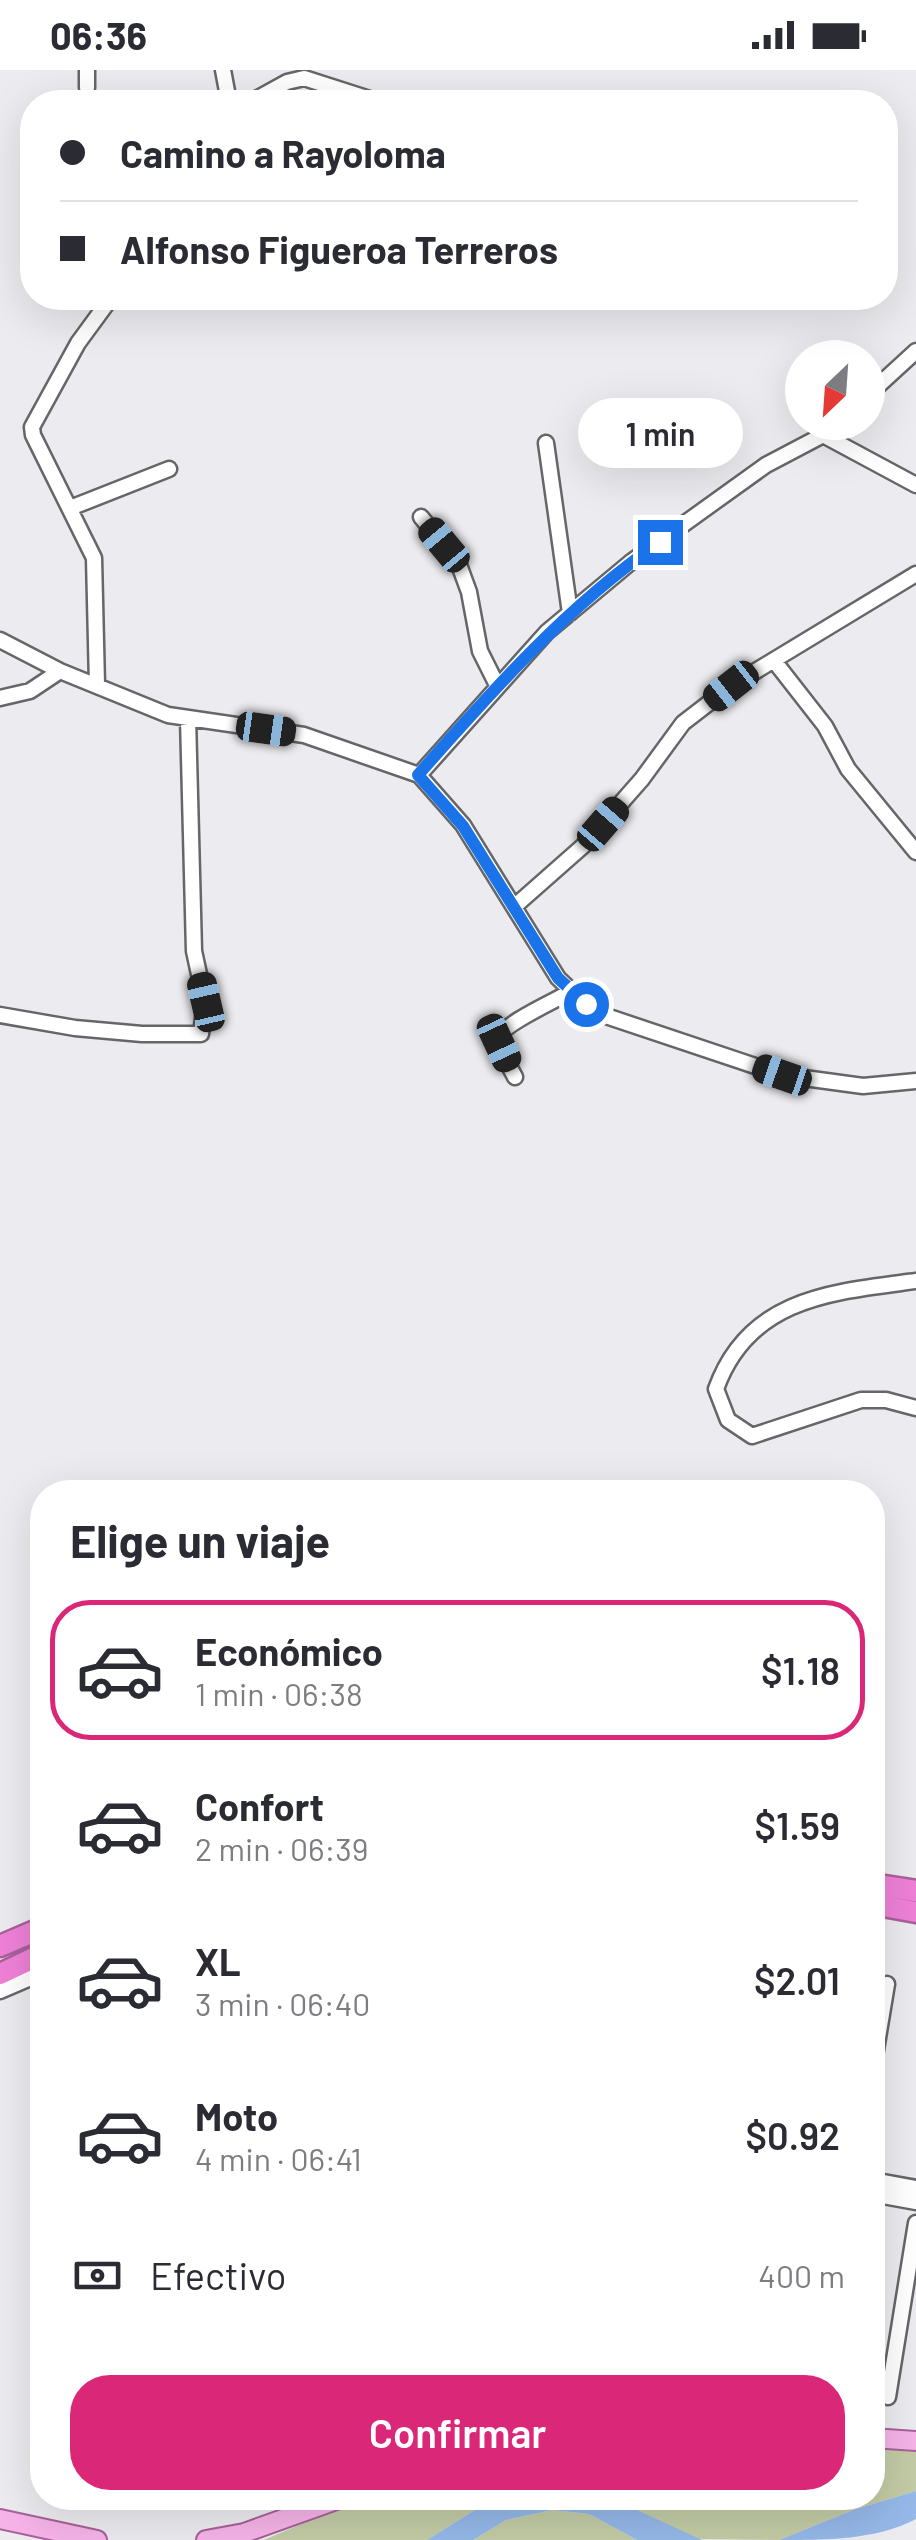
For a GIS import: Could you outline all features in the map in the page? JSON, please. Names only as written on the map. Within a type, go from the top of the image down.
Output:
[{"type":"highway","points":[[885,1886],[916,1891]]},
{"type":"highway","points":[[885,1906],[916,1912]]},
{"type":"highway","points":[[0,1946],[30,1933]]},
{"type":"highway","points":[[0,1974],[30,1960]]},
{"type":"main road","points":[[885,2439],[916,2441]]},
{"type":"main road","points":[[206,2540],[244,2532],[307,2510]]},
{"type":"main road","points":[[0,2519],[97,2540]]},
{"type":"street","points":[[87,70],[87,88]]},
{"type":"street","points":[[273,90],[304,78],[342,90]]},
{"type":"street","points":[[97,685],[94,558],[32,427],[78,344],[102,310]]},
{"type":"street","points":[[885,379],[916,351]]},
{"type":"street","points":[[418,775],[497,685],[570,613],[630,562],[766,465],[814,440]]},
{"type":"street","points":[[832,440],[916,485]]},
{"type":"street","points":[[546,443],[570,613]]},
{"type":"street","points":[[70,508],[169,469]]},
{"type":"street","points":[[421,517],[458,562],[480,651],[497,685]]},
{"type":"street","points":[[514,906],[583,846],[642,779],[683,723],[731,686],[916,574]]},
{"type":"street","points":[[0,640],[60,671],[168,715],[304,734],[418,775],[463,826],[558,978],[570,992],[603,1015],[782,1075],[863,1086],[916,1082]]},
{"type":"street","points":[[775,662],[825,726],[848,769],[916,852]]},
{"type":"street","points":[[0,698],[30,691],[60,671]]},
{"type":"street","points":[[0,1015],[75,1028],[156,1035],[200,1034],[206,1002],[194,951],[188,718]]},
{"type":"street","points":[[515,1077],[499,1043],[504,1027],[570,992]]},
{"type":"street","points":[[916,1281],[814,1296],[777,1312],[751,1332],[735,1351],[716,1389],[728,1420],[752,1436],[861,1400],[886,1400],[916,1408]]},
{"type":"street","points":[[0,1991],[30,1978]]},
{"type":"street","points":[[885,2001],[888,1984]]},
{"type":"street","points":[[885,2182],[916,2188]]},
{"type":"street","points":[[885,2196],[916,2202]]},
{"type":"street","points":[[888,2397],[916,2222]]},
{"type":"green space","points":[[885,2449],[916,2452],[916,2491],[885,2500]]},
{"type":"green space","points":[[334,2510],[475,2510],[427,2540],[264,2540]]},
{"type":"green space","points":[[552,2510],[589,2514],[637,2540],[473,2540],[506,2520]]},
{"type":"green space","points":[[635,2510],[853,2510],[779,2540],[694,2539]]},
{"type":"water","points":[[916,2491],[916,2519],[884,2531],[850,2537],[779,2540],[853,2510],[885,2510],[885,2500]]},
{"type":"water","points":[[475,2510],[552,2510],[506,2520],[473,2540],[427,2540]]},
{"type":"water","points":[[552,2510],[637,2510],[702,2540],[637,2540],[589,2514]]},
{"type":"route","points":[[586,1004],[558,978],[463,826],[418,775],[547,632],[630,562],[660,542]]}]
